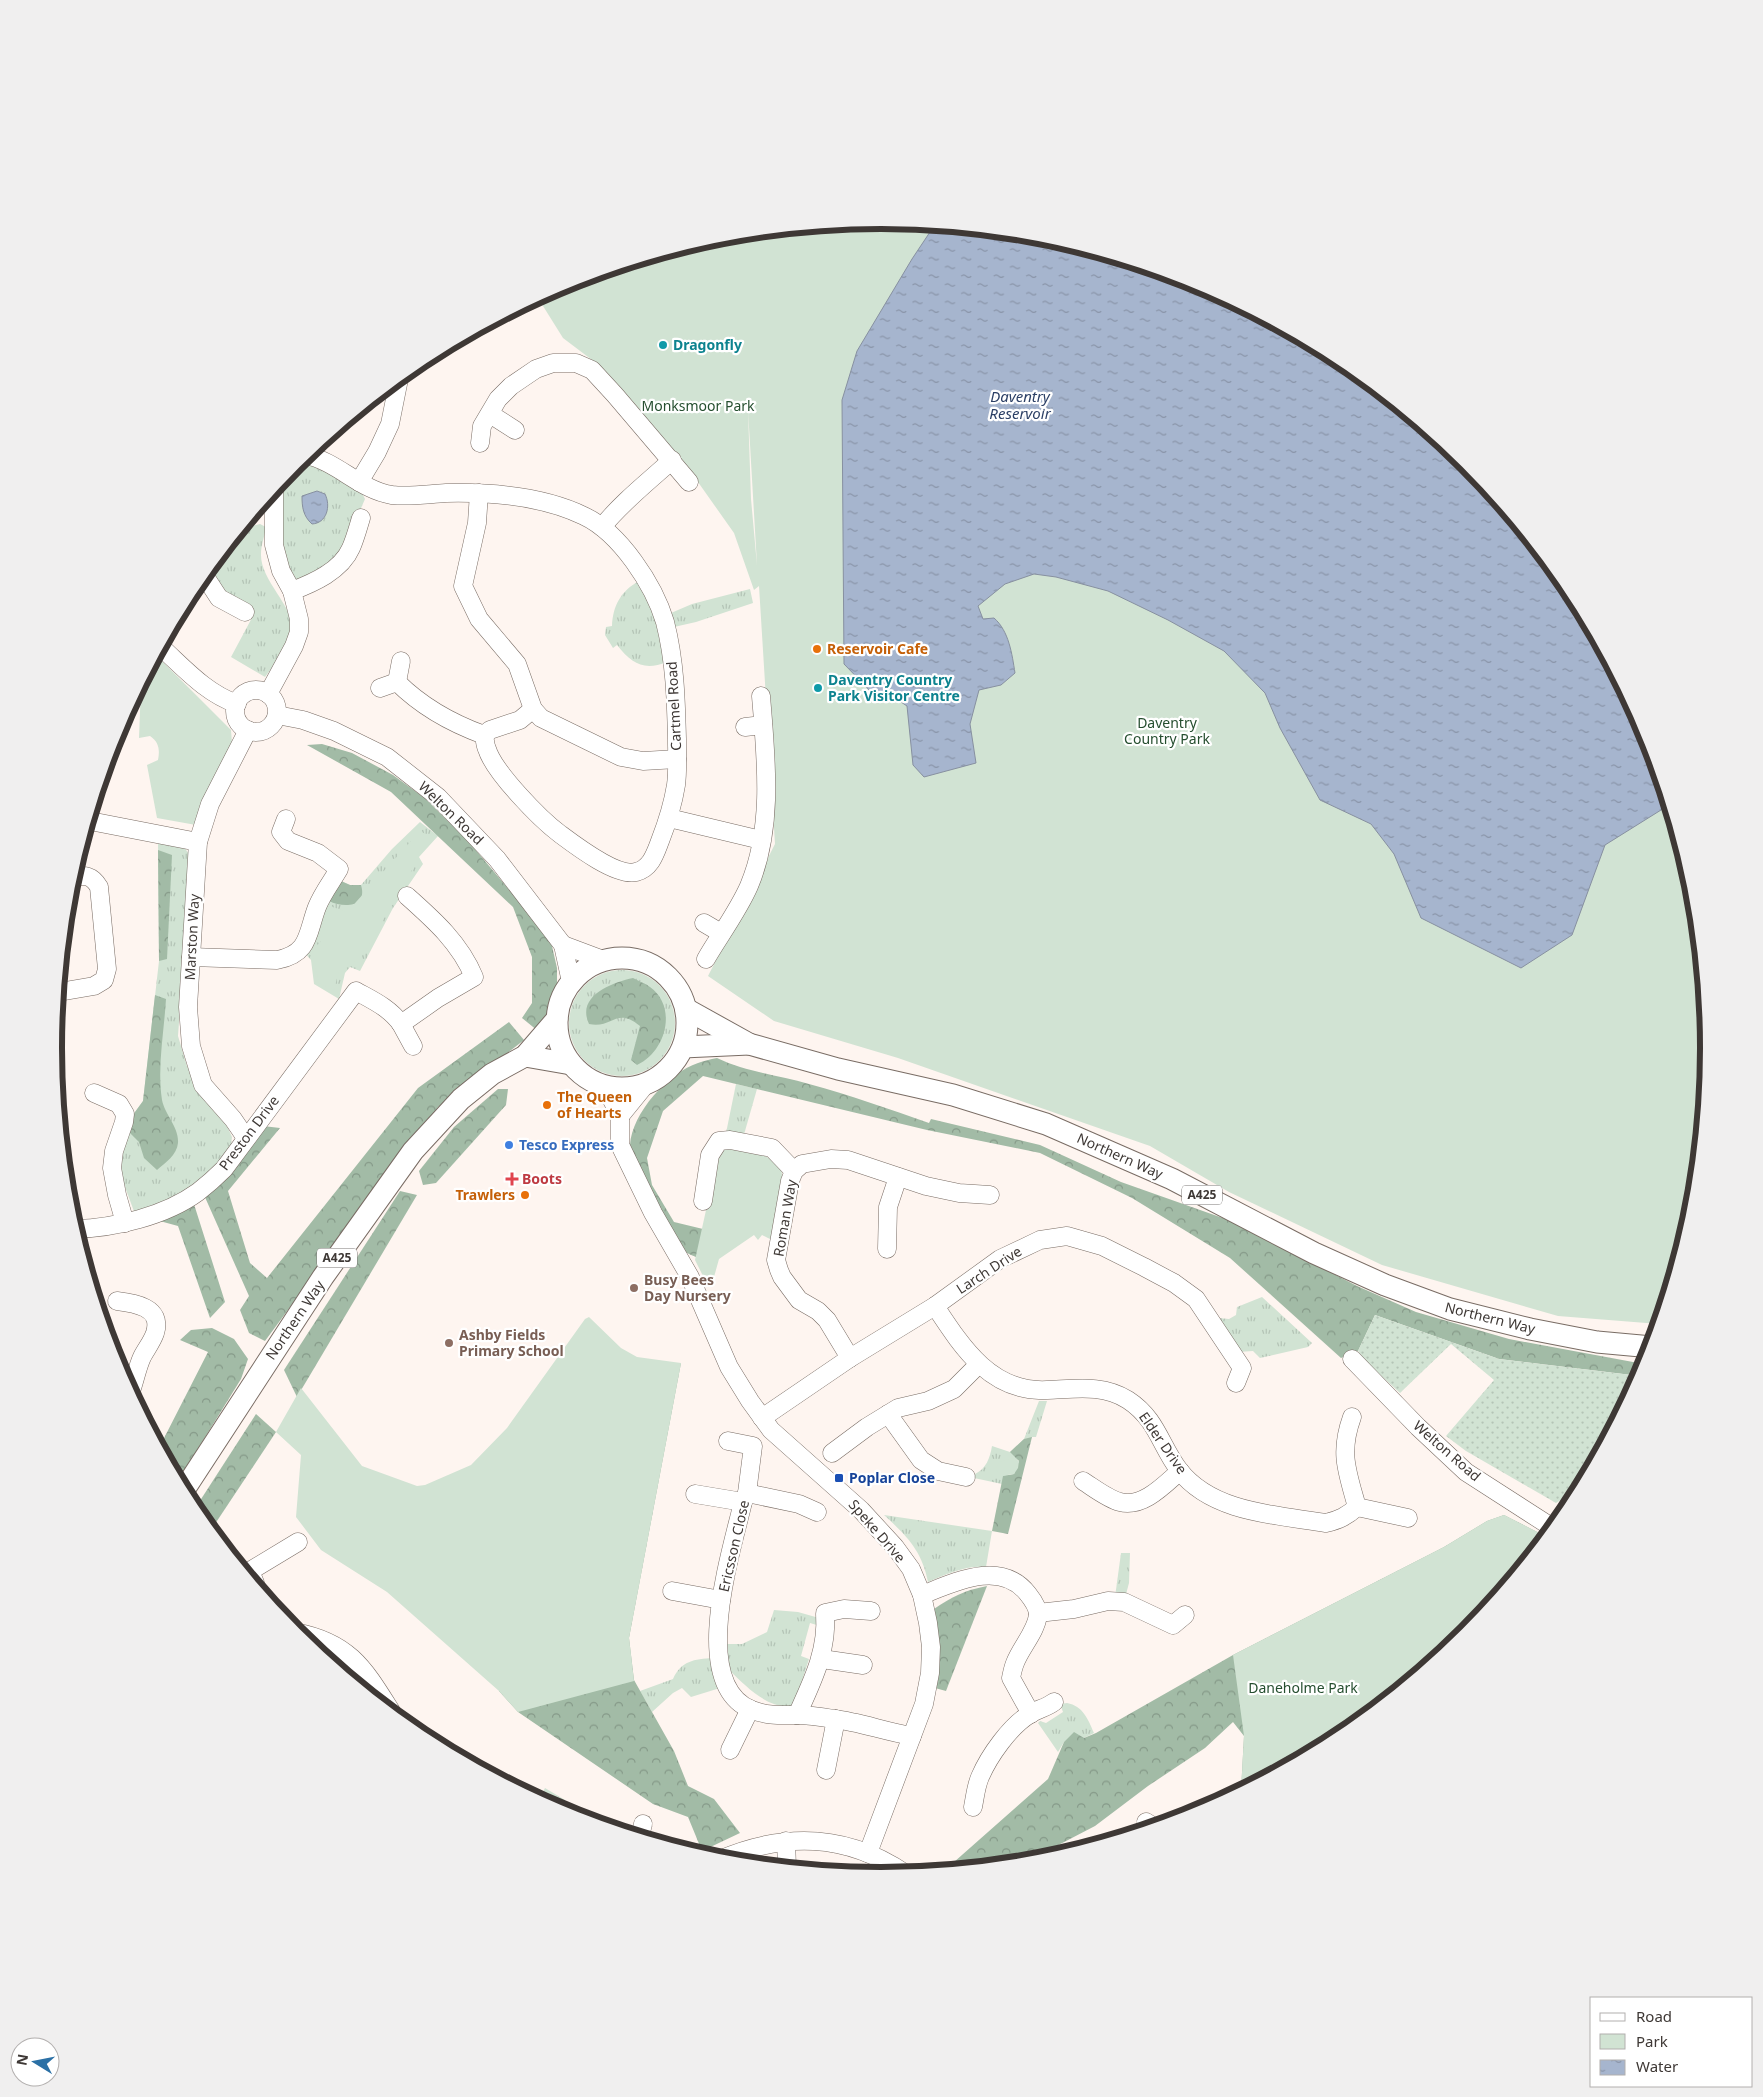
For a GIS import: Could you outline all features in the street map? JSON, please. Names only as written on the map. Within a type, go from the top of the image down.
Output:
[{"type":"main road","points":[[629,958],[654,966],[674,982],[682,996],[688,1023],[683,1046],[676,1060],[665,1073],[646,1084],[623,1088],[605,1086],[584,1076],[571,1064],[560,1043],[557,1019],[560,1002],[571,982],[587,968],[603,960],[629,958]]},
{"type":"main road","name":"A425","points":[[686,1009],[749,1044]]},
{"type":"main road","name":"A425","points":[[525,1056],[557,1019]]},
{"type":"main road","name":"A425","points":[[683,1046],[749,1044]]},
{"type":"main road","name":"Northern Way","points":[[749,1044],[838,1069],[953,1095],[1046,1124],[1172,1179],[1314,1253],[1385,1285],[1450,1309],[1530,1329],[1587,1340],[1644,1347]]},
{"type":"main road","points":[[525,1056],[571,1064]]},
{"type":"main road","name":"Northern Way","points":[[188,1484],[323,1277],[413,1151],[461,1099],[492,1074],[525,1056]]},
{"type":"street","points":[[480,443],[482,426],[498,398],[511,386],[536,369],[553,363],[576,363],[592,370],[672,460],[689,482]]},
{"type":"street","points":[[359,482],[377,452],[390,424],[396,390]]},
{"type":"street","points":[[490,414],[514,430]]},
{"type":"street","name":"Cartmel Road","points":[[315,457],[371,490],[392,495],[415,496],[479,493],[539,501],[584,516],[602,527],[629,555],[642,574],[664,621],[675,679],[677,759],[676,782],[669,818],[652,860],[644,869],[628,873],[612,867],[573,844],[550,826],[506,780],[487,750],[484,736]]},
{"type":"street","points":[[602,527],[616,509],[645,486],[672,460]]},
{"type":"street","points":[[479,493],[477,523],[463,586],[479,619],[518,664],[533,709],[540,718],[621,757],[643,761],[677,759]]},
{"type":"street","points":[[265,512],[281,571],[292,591],[299,632],[294,646],[268,694]]},
{"type":"street","points":[[292,591],[314,583],[342,562],[350,550],[361,518]]},
{"type":"street","points":[[208,583],[219,598],[245,612]]},
{"type":"street","points":[[165,651],[200,684],[224,699],[237,704]]},
{"type":"street","points":[[397,682],[401,661]]},
{"type":"street","points":[[397,682],[415,700],[456,725],[484,736],[490,730],[520,720],[533,709]]},
{"type":"street","points":[[380,688],[397,682]]},
{"type":"street","points":[[250,691],[262,691],[268,694],[276,703],[277,715],[269,728],[255,732],[248,730],[237,719],[237,704],[240,698],[250,691]]},
{"type":"street","points":[[706,959],[749,886],[761,840],[765,814],[766,768],[761,696]]},
{"type":"street","name":"Welton Road","points":[[277,715],[303,720],[334,731],[387,757],[438,797],[497,859],[563,945],[571,982]]},
{"type":"street","points":[[745,727],[763,725]]},
{"type":"street","name":"Marston Way","points":[[246,1138],[233,1119],[202,1085],[191,1046],[188,1007],[198,842],[210,804],[248,730]]},
{"type":"street","points":[[669,818],[761,840]]},
{"type":"street","points":[[191,957],[277,960],[289,958],[304,946],[317,906],[339,869],[318,853],[288,841],[281,832],[286,819]]},
{"type":"street","points":[[95,822],[198,842]]},
{"type":"street","points":[[64,991],[94,986],[104,980],[107,969],[99,887],[95,880],[89,876],[81,877]]},
{"type":"street","points":[[407,896],[440,925],[467,960],[474,977],[438,998],[401,1024],[413,1046]]},
{"type":"street","points":[[704,923],[721,933]]},
{"type":"street","points":[[563,945],[603,960]]},
{"type":"street","name":"Preston Drive","points":[[83,1229],[125,1223],[164,1210],[197,1193],[224,1169],[324,1037],[356,991],[382,1006],[395,1016],[401,1024]]},
{"type":"street","points":[[620,1116],[646,1084]]},
{"type":"street","name":"Speke Drive","points":[[605,1086],[620,1116],[620,1145],[652,1213],[694,1284],[730,1367],[762,1418],[782,1440],[849,1498],[889,1540],[911,1569],[922,1595],[931,1647],[930,1673],[924,1704],[868,1853]]},
{"type":"street","points":[[94,1093],[119,1104],[125,1114],[114,1150],[112,1168],[125,1223]]},
{"type":"street","name":"Roman Way","points":[[703,1201],[710,1154],[719,1141],[730,1140],[772,1148],[794,1171]]},
{"type":"street","name":"Roman Way","points":[[850,1358],[827,1320],[818,1311],[799,1300],[782,1277],[776,1260],[790,1181],[794,1171],[802,1164],[831,1159],[848,1160],[898,1177],[959,1193],[990,1195]]},
{"type":"street","points":[[887,1249],[888,1207],[898,1177]]},
{"type":"street","name":"Larch Drive","points":[[762,1418],[850,1358],[935,1306],[1000,1260],[1040,1240],[1067,1236],[1102,1246],[1136,1262],[1174,1283],[1196,1299],[1242,1368],[1236,1383]]},
{"type":"street","points":[[117,1302],[141,1304],[148,1309],[156,1325],[155,1332],[142,1357],[134,1381]]},
{"type":"street","name":"Elder Drive","points":[[935,1306],[978,1365],[1007,1383],[1046,1390],[1102,1388],[1129,1401],[1145,1414],[1157,1430],[1180,1472],[1206,1494],[1244,1510],[1326,1523],[1347,1516],[1357,1507]]},
{"type":"street","name":"Welton Road","points":[[1352,1358],[1418,1427],[1466,1472],[1547,1524]]},
{"type":"street","points":[[832,1453],[898,1408],[940,1396],[954,1388],[978,1365]]},
{"type":"street","points":[[888,1414],[921,1460],[938,1471],[966,1477]]},
{"type":"street","points":[[1352,1417],[1344,1444],[1345,1463],[1357,1507],[1408,1518]]},
{"type":"street","name":"Ericsson Close","points":[[728,1441],[753,1446],[745,1497],[721,1600],[717,1646],[722,1679],[738,1701],[750,1709],[772,1716],[797,1715],[836,1719],[912,1736]]},
{"type":"street","points":[[1083,1481],[1118,1502],[1130,1504],[1140,1501],[1180,1472]]},
{"type":"street","points":[[695,1494],[745,1497],[800,1504],[817,1512]]},
{"type":"street","points":[[251,1570],[298,1542]]},
{"type":"street","points":[[922,1595],[966,1578],[988,1576],[1002,1577],[1014,1581],[1025,1590],[1033,1600],[1038,1613],[1015,1663],[1011,1678],[1031,1714]]},
{"type":"street","name":"Ericsson Close","points":[[672,1591],[721,1600]]},
{"type":"street","points":[[1038,1613],[1074,1609],[1108,1601],[1128,1603],[1173,1625],[1185,1615]]},
{"type":"street","points":[[797,1715],[822,1659],[826,1613],[844,1609],[871,1611]]},
{"type":"street","points":[[310,1635],[344,1650],[364,1670],[382,1697]]},
{"type":"street","points":[[822,1659],[863,1665]]},
{"type":"street","points":[[973,1807],[979,1778],[992,1755],[1009,1733],[1031,1714],[1046,1708],[1054,1702]]},
{"type":"street","points":[[730,1750],[750,1709]]},
{"type":"street","points":[[826,1770],[836,1719]]},
{"type":"street","points":[[734,1854],[753,1846],[786,1841],[818,1840],[868,1853],[897,1867]]},
{"type":"street","points":[[786,1841],[787,1861]]},
{"type":"green space","name":"Daventry Country Park","points":[[882,229],[935,231],[1041,245],[1093,257],[1145,273],[1195,292],[1244,314],[1291,339],[1337,368],[1422,433],[1461,469],[1497,508],[1562,593],[1591,639],[1616,686],[1638,735],[1657,785],[1673,837],[1685,889],[1699,995],[1699,1102],[1685,1208],[1673,1260],[1653,1323],[1558,1316],[1382,1265],[1229,1192],[1150,1146],[898,1058],[774,1021],[708,976],[775,844],[759,586],[754,590],[734,533],[693,475],[600,366],[563,338],[542,304],[618,273],[670,257],[722,245],[828,231]],"holes":[[[748,410],[757,565],[751,499]]]},
{"type":"green space","points":[[310,462],[361,491],[365,499],[338,561],[296,582],[286,558],[280,522],[279,494]]},
{"type":"green space","points":[[260,524],[266,527],[261,551],[262,564],[266,575],[290,615],[292,625],[292,635],[287,646],[265,677],[231,657],[254,614],[224,596],[216,585],[215,573],[251,526]]},
{"type":"green space","points":[[639,581],[651,602],[667,662],[659,665],[645,666],[633,661],[617,645],[613,648],[605,635],[606,627],[612,626],[614,612],[619,599],[627,589]]},
{"type":"green space","points":[[750,589],[753,603],[696,622],[674,627],[671,613],[692,604]]},
{"type":"green space","points":[[161,660],[231,730],[232,743],[196,825],[157,818],[147,765],[158,760],[158,746],[150,736],[139,738],[140,701]]},
{"type":"green space","points":[[322,744],[352,753],[393,775],[426,799],[469,842],[544,931],[552,946],[557,968],[557,996],[551,1020],[538,1031],[522,1018],[532,1003],[532,957],[513,907],[391,792],[307,745]]},
{"type":"green space","points":[[420,822],[438,836],[419,857],[423,864],[393,908],[360,971],[350,967],[345,973],[339,999],[314,984],[311,960],[303,951],[341,881],[350,885],[361,885],[392,849]]},
{"type":"green space","points":[[420,831],[429,836],[411,857],[416,863],[358,963],[348,960],[339,970],[334,990],[319,983],[312,951],[331,930],[320,925],[327,905],[347,912]]},
{"type":"green space","points":[[158,841],[184,847],[191,857],[178,1036],[187,1066],[207,1103],[227,1126],[232,1137],[230,1153],[210,1179],[150,1209],[135,1214],[122,1179],[120,1150],[135,1112],[143,1101],[159,961]]},
{"type":"green space","points":[[158,850],[172,855],[167,959],[159,961]]},
{"type":"green space","points":[[341,881],[350,885],[361,885],[362,893],[358,902],[341,905],[329,901]]},
{"type":"green space","points":[[622,970],[642,974],[660,985],[671,1003],[675,1023],[671,1043],[660,1061],[642,1072],[622,1076],[602,1072],[584,1061],[573,1043],[569,1023],[573,1003],[584,985],[602,974]]},
{"type":"green space","points":[[633,978],[648,986],[659,996],[664,1006],[666,1017],[665,1029],[655,1050],[647,1059],[637,1065],[631,1060],[640,1026],[632,1020],[625,1018],[604,1024],[589,1024],[586,1014],[591,998],[598,992],[615,983]]},
{"type":"green space","points":[[155,995],[166,999],[161,1063],[162,1100],[178,1137],[177,1147],[173,1155],[157,1170],[144,1158],[139,1142],[127,1130],[135,1112],[143,1101]]},
{"type":"green space","points":[[509,1022],[524,1040],[438,1107],[265,1341],[249,1333],[240,1310],[249,1296],[204,1195],[263,1126],[280,1128],[228,1191],[250,1263],[267,1278],[418,1088]]},
{"type":"green space","points":[[717,1058],[751,1070],[839,1093],[929,1123],[931,1119],[1040,1145],[1121,1182],[1234,1222],[1357,1286],[1416,1312],[1509,1339],[1638,1362],[1632,1375],[1499,1359],[1375,1315],[1358,1351],[1341,1358],[1230,1258],[1132,1198],[1040,1153],[927,1130],[703,1076],[663,1111],[647,1158],[652,1185],[674,1222],[703,1229],[716,1165],[703,1261],[682,1250],[672,1239],[660,1220],[630,1145],[637,1120],[644,1108],[664,1085],[687,1068],[709,1059]]},
{"type":"green space","points":[[736,1084],[757,1089],[743,1138],[725,1138]]},
{"type":"green space","points":[[498,1089],[508,1089],[506,1105],[436,1183],[423,1185],[419,1171],[454,1127]]},
{"type":"green space","points":[[724,1149],[756,1153],[777,1164],[781,1170],[782,1194],[772,1240],[762,1235],[758,1240],[754,1235],[719,1259],[714,1277],[704,1278],[695,1260],[716,1165]]},
{"type":"green space","points":[[400,1191],[417,1195],[297,1397],[284,1370]]},
{"type":"green space","points":[[193,1201],[225,1302],[210,1318],[178,1226],[156,1220]]},
{"type":"green space","points":[[1262,1297],[1312,1343],[1308,1347],[1260,1358],[1253,1351],[1238,1352],[1219,1318],[1229,1319],[1236,1315],[1237,1307]]},
{"type":"green space","points":[[1375,1315],[1499,1359],[1632,1375],[1616,1411],[1591,1458],[1567,1496],[1556,1503],[1466,1451],[1446,1436],[1494,1380],[1451,1344],[1400,1393],[1365,1361],[1358,1351]]},
{"type":"green space","points":[[589,1317],[621,1348],[637,1357],[681,1363],[629,1638],[634,1681],[518,1712],[499,1691],[387,1592],[321,1550],[296,1517],[301,1455],[276,1432],[301,1388],[362,1466],[417,1486],[425,1485],[471,1465],[507,1428],[585,1319]]},
{"type":"green space","points":[[212,1328],[234,1339],[248,1359],[241,1379],[182,1474],[163,1441],[208,1352],[180,1340],[191,1330]]},
{"type":"green space","points":[[681,1363],[629,1638],[634,1680],[674,1751],[688,1786],[714,1799],[740,1833],[707,1849],[700,1847],[688,1817],[653,1804],[518,1712],[499,1691],[649,1377]]},
{"type":"green space","points":[[1039,1401],[1047,1401],[1036,1437],[1032,1437],[1002,1484],[974,1478],[975,1474],[987,1463],[992,1446],[1010,1452],[1024,1439]]},
{"type":"green space","points":[[256,1414],[276,1432],[215,1524],[199,1502]]},
{"type":"green space","points":[[1032,1437],[1008,1534],[992,1531],[1003,1476],[1014,1474],[1019,1461],[1010,1452],[1024,1439]]},
{"type":"green space","points":[[1014,1458],[1019,1461],[1018,1468],[1014,1474],[1001,1476],[997,1469],[999,1462]]},
{"type":"green space","points":[[884,1515],[992,1531],[986,1567],[971,1567],[949,1573],[928,1582],[918,1553],[900,1530]]},
{"type":"green space","points":[[1504,1515],[1541,1534],[1526,1553],[1267,1754],[1265,1772],[1241,1784],[1244,1736],[1233,1722],[1205,1748],[1148,1786],[1095,1826],[1048,1850],[952,1864],[1048,1779],[1064,1742],[1074,1732],[1084,1738],[1096,1733],[1233,1655],[1444,1547],[1487,1521]]},
{"type":"green space","name":"Daneholme Park","points":[[1504,1515],[1541,1534],[1497,1589],[1461,1628],[1422,1664],[1337,1729],[1291,1758],[1241,1784],[1244,1736],[1233,1655],[1444,1547],[1487,1521]]},
{"type":"green space","points":[[1121,1553],[1130,1553],[1129,1583],[1125,1598],[1115,1597]]},
{"type":"green space","points":[[987,1586],[946,1691],[935,1688],[934,1609],[959,1594]]},
{"type":"green space","points":[[774,1610],[798,1612],[819,1618],[820,1626],[810,1623],[801,1656],[809,1659],[794,1706],[784,1706],[767,1701],[758,1696],[729,1670],[727,1644],[742,1644],[767,1632]]},
{"type":"green space","points":[[713,1658],[720,1688],[691,1697],[682,1688],[673,1693],[652,1712],[640,1691],[673,1679],[680,1668],[689,1662]]},
{"type":"green space","points":[[1067,1703],[1081,1710],[1094,1733],[1084,1738],[1064,1742],[1058,1752],[1038,1723],[1040,1721],[1046,1723],[1063,1712],[1060,1704]]},
{"type":"green space","points":[[545,1788],[565,1800],[564,1803],[542,1793]]},
{"type":"water","name":"Daventry Reservoir","points":[[931,231],[988,237],[1041,245],[1093,257],[1145,273],[1195,292],[1244,314],[1291,339],[1337,368],[1422,433],[1461,469],[1497,508],[1531,550],[1562,593],[1591,639],[1616,686],[1638,735],[1664,808],[1605,845],[1572,935],[1521,968],[1421,918],[1394,854],[1371,824],[1320,800],[1280,728],[1265,693],[1224,651],[1168,620],[1108,591],[1056,577],[1034,574],[1005,584],[978,606],[983,619],[994,618],[1003,629],[1009,643],[1015,673],[1001,685],[979,690],[970,724],[976,763],[924,777],[913,765],[907,706],[892,696],[875,696],[844,664],[842,400],[857,351]]},
{"type":"water","points":[[317,491],[325,494],[328,504],[326,513],[321,521],[312,524],[304,511],[302,496]]},
{"type":"place","name":"Dragonfly","points":[[663,345]]},
{"type":"place","name":"Reservoir Cafe","points":[[817,649]]},
{"type":"place","name":"Daventry Country Park Visitor Centre","points":[[818,688]]},
{"type":"place","name":"The Queen of Hearts","points":[[547,1105]]},
{"type":"place","name":"Tesco Express","points":[[509,1145]]},
{"type":"place","name":"Boots","points":[[512,1179]]},
{"type":"place","name":"Trawlers","points":[[525,1195]]},
{"type":"place","name":"Busy Bees Day Nursery","points":[[634,1288]]},
{"type":"place","name":"Ashby Fields Primary School","points":[[449,1343]]},
{"type":"place","name":"Poplar Close","points":[[839,1478]]},
{"type":"park label","name":"Monksmoor Park","points":[[698,406]]}]
